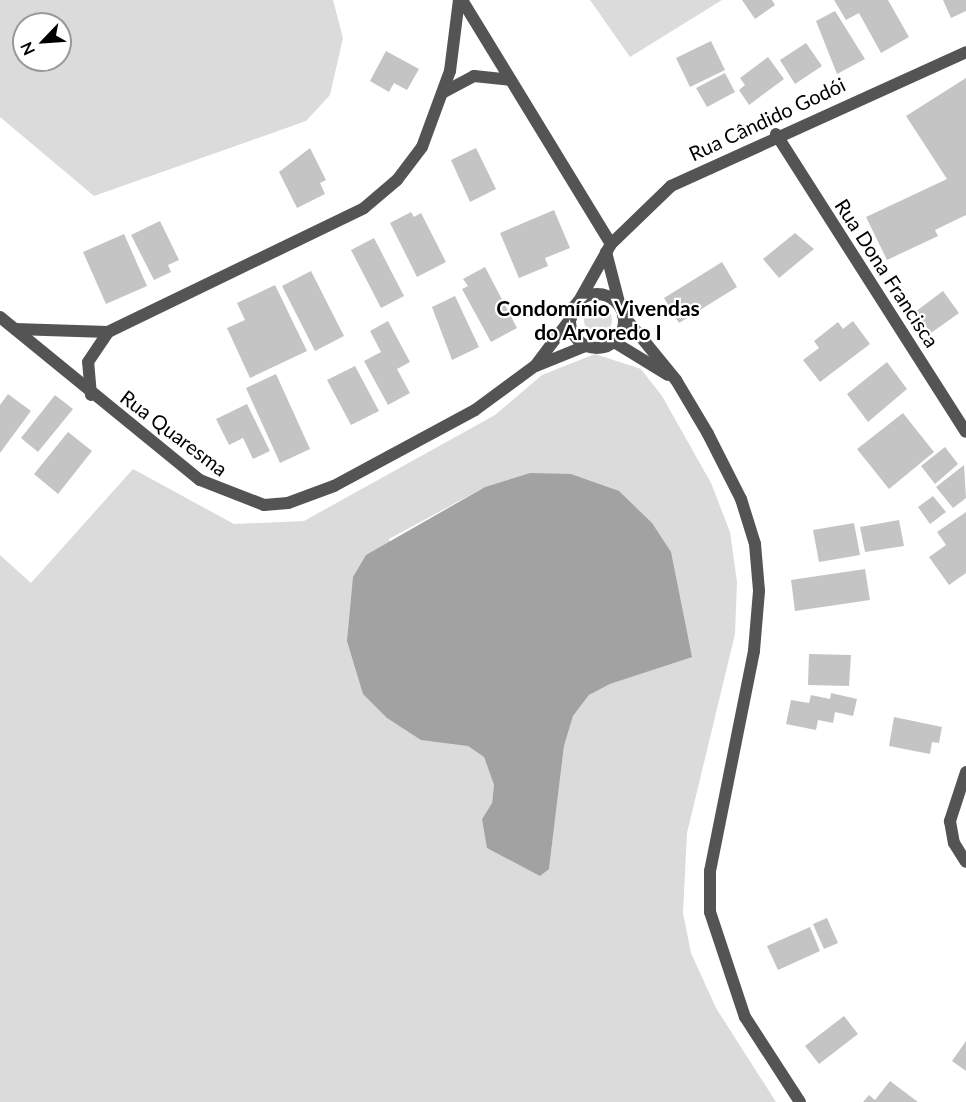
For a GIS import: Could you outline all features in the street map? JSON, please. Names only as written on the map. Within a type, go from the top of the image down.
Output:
[{"type":"street","points":[[460,0],[510,80],[608,248],[622,311],[614,342]]},
{"type":"street","points":[[15,329],[108,332],[364,208],[397,180],[422,147],[444,92],[460,0]]},
{"type":"street","name":"Rua Cândido Godói","points":[[579,301],[608,248],[671,186],[776,134],[966,52]]},
{"type":"street","points":[[444,92],[474,76],[510,80]]},
{"type":"street","name":"Rua Dona Francisca","points":[[776,134],[966,432]]},
{"type":"street","points":[[676,380],[614,342],[588,345],[578,340],[570,318],[579,301],[601,294],[622,311],[676,380],[741,499],[755,544],[759,591],[754,651],[710,871],[710,912],[745,1017],[800,1102]]},
{"type":"street","name":"Rua Quaresma","points":[[0,317],[91,395],[200,480],[264,506],[288,503],[342,482],[475,410],[535,366],[588,345]]},
{"type":"street","name":"Rua Quaresma","points":[[535,366],[570,318]]},
{"type":"street","points":[[91,395],[88,362],[108,332]]},
{"type":"street","points":[[966,772],[950,821],[954,843],[966,862]]},
{"type":"shaded area","points":[[0,0],[333,0],[343,38],[330,95],[306,121],[94,196],[0,117]]},
{"type":"shaded area","points":[[590,0],[722,0],[630,57]]},
{"type":"shaded area","points":[[598,306],[608,310],[612,320],[608,330],[598,334],[588,330],[584,320],[588,310]]},
{"type":"shaded area","points":[[595,354],[641,369],[662,396],[711,483],[730,532],[737,582],[735,634],[687,833],[683,913],[691,953],[716,1008],[776,1102],[0,1102],[0,555],[31,583],[133,469],[234,524],[304,521],[495,415],[542,375]],"holes":[[[530,473],[692,656],[610,684],[589,695],[573,716],[564,746],[549,869],[482,819],[492,803],[494,785],[484,757],[468,746],[389,539],[485,487]]]},
{"type":"shaded area","points":[[530,473],[571,474],[619,491],[652,523],[671,552],[692,657],[610,684],[589,695],[573,716],[564,746],[549,869],[540,876],[487,848],[482,819],[492,803],[494,785],[484,757],[468,746],[421,740],[387,718],[363,694],[347,641],[353,577],[366,555],[485,487]]},
{"type":"building","points":[[742,0],[772,0],[775,5],[755,19]]},
{"type":"building","points":[[834,0],[888,0],[909,37],[881,53],[859,13],[846,20]]},
{"type":"building","points":[[943,0],[966,0],[966,11],[951,18]]},
{"type":"building","points":[[835,11],[865,59],[837,74],[816,21]]},
{"type":"building","points":[[711,41],[725,70],[690,87],[676,58]]},
{"type":"building","points":[[806,43],[822,66],[795,84],[780,60]]},
{"type":"building","points":[[386,51],[419,69],[407,90],[394,83],[389,92],[370,81]]},
{"type":"building","points":[[768,57],[784,79],[749,105],[739,90],[745,85],[740,78]]},
{"type":"building","points":[[725,73],[735,92],[707,107],[696,88]]},
{"type":"building","points":[[966,78],[966,215],[935,230],[938,236],[887,260],[866,217],[947,179],[906,116]]},
{"type":"building","points":[[310,148],[326,180],[320,183],[325,194],[297,208],[279,172]]},
{"type":"building","points":[[476,148],[496,189],[470,202],[451,160]]},
{"type":"building","points":[[554,210],[570,248],[545,258],[548,266],[519,278],[500,233]]},
{"type":"building","points":[[411,212],[414,217],[421,213],[446,262],[417,277],[390,223]]},
{"type":"building","points":[[160,221],[179,260],[168,265],[171,272],[154,280],[131,235]]},
{"type":"building","points":[[795,233],[814,249],[779,278],[763,259]]},
{"type":"building","points":[[124,234],[147,286],[106,304],[83,252]]},
{"type":"building","points":[[374,238],[404,296],[381,308],[351,250]]},
{"type":"building","points":[[722,262],[737,287],[679,323],[664,298]]},
{"type":"building","points":[[485,267],[517,328],[491,342],[462,289],[468,286],[463,279]]},
{"type":"building","points":[[311,271],[344,336],[315,351],[282,286]]},
{"type":"building","points":[[275,285],[307,351],[250,378],[227,328],[245,320],[237,303]]},
{"type":"building","points":[[943,291],[959,313],[931,333],[915,312]]},
{"type":"building","points":[[455,296],[479,347],[452,360],[432,307]]},
{"type":"building","points":[[388,321],[410,362],[397,369],[410,393],[388,405],[364,361],[381,352],[370,331]]},
{"type":"building","points":[[853,321],[870,344],[820,382],[803,360],[819,348],[814,341],[838,322],[843,329]]},
{"type":"building","points":[[887,362],[907,389],[868,422],[847,394]]},
{"type":"building","points":[[355,366],[379,411],[351,425],[327,380]]},
{"type":"building","points":[[276,374],[310,449],[280,463],[246,388]]},
{"type":"building","points":[[8,394],[31,411],[0,453],[0,405]]},
{"type":"building","points":[[55,395],[73,409],[38,452],[21,438]]},
{"type":"building","points":[[247,404],[270,451],[253,459],[243,438],[229,445],[216,419]]},
{"type":"building","points":[[903,413],[934,452],[889,489],[857,449]]},
{"type":"building","points":[[68,432],[92,451],[58,494],[34,474]]},
{"type":"building","points":[[945,447],[958,464],[935,484],[921,466]]},
{"type":"building","points":[[964,465],[966,498],[953,508],[936,487]]},
{"type":"building","points":[[933,496],[946,512],[930,524],[918,507]]},
{"type":"building","points":[[966,512],[966,573],[949,585],[929,557],[946,545],[937,532]]},
{"type":"building","points":[[899,520],[904,546],[865,552],[860,527]]},
{"type":"building","points":[[854,523],[860,555],[819,562],[813,530]]},
{"type":"building","points":[[865,569],[870,600],[795,611],[791,580]]},
{"type":"building","points":[[809,654],[851,655],[849,686],[808,685]]},
{"type":"building","points":[[831,693],[857,699],[853,716],[835,712],[833,723],[818,720],[816,730],[786,724],[791,700],[809,703],[811,695],[830,699]]},
{"type":"building","points":[[894,717],[942,727],[939,743],[932,742],[930,754],[889,746]]},
{"type":"building","points":[[827,918],[838,943],[824,949],[813,924]]},
{"type":"building","points":[[810,927],[820,951],[778,970],[767,946]]},
{"type":"building","points":[[844,1016],[858,1034],[819,1064],[805,1046]]},
{"type":"building","points":[[966,1041],[966,1071],[952,1061]]},
{"type":"building","points":[[890,1081],[918,1102],[863,1102],[869,1095],[875,1100]]},
{"type":"district","name":"Condomínio Vivendas do Arvoredo I","points":[[598,320]]}]
